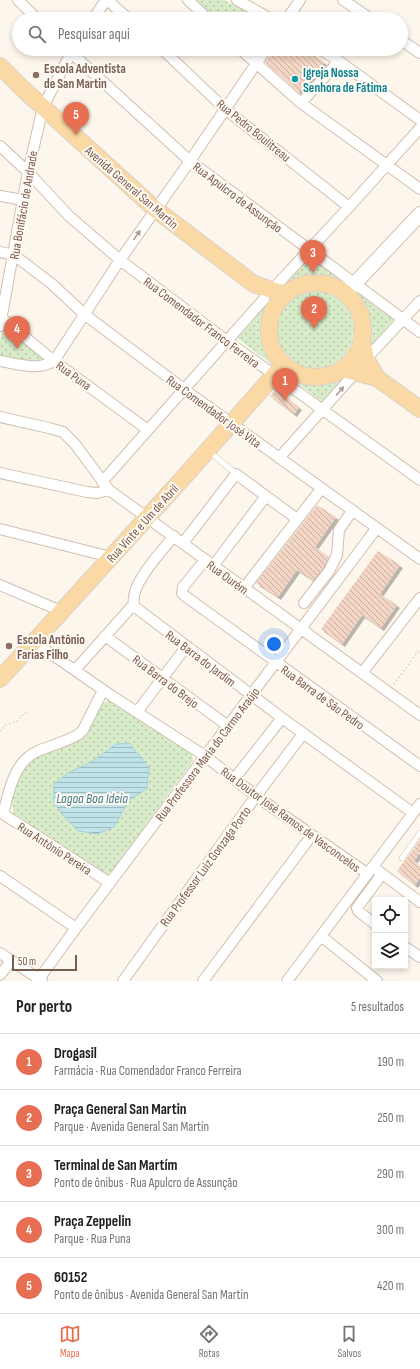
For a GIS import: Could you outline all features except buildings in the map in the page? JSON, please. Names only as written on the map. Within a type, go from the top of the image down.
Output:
[{"type":"main road","name":"Avenida General San Martin","points":[[0,66],[155,209],[254,284],[274,294],[269,309],[270,318]]},
{"type":"main road","points":[[377,378],[366,359],[362,341],[363,325],[359,310],[353,301],[350,289],[316,282],[274,294],[276,304],[270,318],[269,336],[271,346],[276,356],[278,370],[312,378],[323,377],[350,370],[377,378],[420,409]]},
{"type":"main road","points":[[350,370],[362,341]]},
{"type":"main road","name":"Rua Vinte e Um de Abril","points":[[0,679],[147,518],[278,370]]},
{"type":"street","points":[[18,0],[30,12]]},
{"type":"street","points":[[98,12],[107,0],[121,12]]},
{"type":"street","points":[[188,0],[201,12]]},
{"type":"street","points":[[237,0],[258,12]]},
{"type":"street","points":[[292,12],[300,0]]},
{"type":"street","points":[[343,0],[361,12]]},
{"type":"street","points":[[408,45],[420,53]]},
{"type":"street","name":"Rua Bonifácio de Andrade","points":[[1,322],[2,306],[14,255],[28,172],[43,107],[67,56]]},
{"type":"street","name":"Rua Apulcro de Assunção","points":[[76,56],[190,161],[309,251],[350,289],[403,319],[420,332]]},
{"type":"street","name":"Rua Pedro Boulitreau","points":[[169,56],[225,109],[349,207]]},
{"type":"street","points":[[247,56],[302,103],[420,188]]},
{"type":"street","points":[[0,361],[37,367],[48,364],[54,360],[120,260],[190,161],[261,56]]},
{"type":"street","points":[[331,56],[420,120]]},
{"type":"street","points":[[302,103],[339,61]]},
{"type":"street","points":[[102,482],[227,341],[274,294],[309,251],[420,128]]},
{"type":"street","name":"Rua Comendador Franco Ferreira","points":[[0,146],[28,172],[69,216],[120,260],[227,341],[278,370],[323,410],[420,480]]},
{"type":"street","points":[[0,196],[23,200]]},
{"type":"street","points":[[350,289],[420,214]]},
{"type":"street","points":[[0,252],[14,255]]},
{"type":"street","name":"Rua Comendador José Vita","points":[[14,255],[52,284],[84,314],[184,390],[376,529],[420,559]]},
{"type":"street","points":[[366,359],[420,301]]},
{"type":"street","name":"Rua Puna","points":[[1,322],[148,430]]},
{"type":"street","points":[[279,458],[323,410],[350,370]]},
{"type":"street","name":"Rua Ourém","points":[[0,417],[63,432],[69,437],[109,490],[420,716]]},
{"type":"street","points":[[0,473],[87,492],[97,493],[109,490]]},
{"type":"street","points":[[183,543],[236,474],[297,519]]},
{"type":"street","points":[[244,588],[321,489]]},
{"type":"street","points":[[213,566],[266,496]]},
{"type":"street","points":[[304,603],[329,571],[337,555],[339,530],[352,511]]},
{"type":"street","points":[[0,529],[111,557]]},
{"type":"street","name":"Rua Professora Maria do Carmo Araújo","points":[[41,980],[76,928],[376,529]]},
{"type":"street","points":[[75,670],[134,604],[134,593],[137,585],[174,536]]},
{"type":"street","name":"Rua Barra de São Pedro","points":[[204,560],[182,590],[183,594],[420,766]]},
{"type":"street","points":[[0,585],[61,611]]},
{"type":"street","points":[[362,673],[420,598]]},
{"type":"street","name":"Rua Barra do Jardim","points":[[134,604],[139,611],[303,734],[413,813]]},
{"type":"street","name":"Rua Barra do Brejo","points":[[105,636],[228,726]]},
{"type":"street","name":"Rua Doutor José Ramos de Vasconcelos","points":[[34,642],[103,690],[205,756],[256,796],[312,835],[370,870],[382,874],[420,902]]},
{"type":"street","points":[[137,712],[186,646]]},
{"type":"street","points":[[2,813],[11,783],[23,763],[37,751],[70,739],[81,732],[103,690]]},
{"type":"street","points":[[234,779],[282,718]]},
{"type":"street","name":"Rua Professor Luiz Gonzaga Porto","points":[[123,981],[256,796],[303,734]]},
{"type":"street","points":[[287,981],[420,804]]},
{"type":"street","name":"Rua Antônio Pereira","points":[[2,813],[110,884]]},
{"type":"street","points":[[203,981],[312,835]]},
{"type":"street","points":[[372,922],[358,911],[357,908],[382,874]]},
{"type":"street","points":[[0,876],[76,928]]},
{"type":"street","points":[[321,936],[376,981]]},
{"type":"street","points":[[408,949],[420,957]]},
{"type":"street","points":[[0,953],[41,980]]},
{"type":"street","points":[[0,975],[11,961]]},
{"type":"lane","points":[[207,450],[236,474]]},
{"type":"lane","points":[[402,858],[420,833]]},
{"type":"path","points":[[388,692],[420,649]]},
{"type":"path","points":[[0,731],[6,725],[18,721],[20,717],[27,712]]},
{"type":"green space","points":[[195,0],[224,0],[246,12],[208,12]]},
{"type":"green space","points":[[311,256],[345,282],[344,284],[323,279],[309,278],[282,286]]},
{"type":"green space","points":[[306,289],[322,289],[343,300],[354,321],[354,337],[343,358],[322,369],[306,369],[292,363],[285,358],[280,351],[274,337],[274,321],[280,307],[285,300],[292,295]]},
{"type":"green space","points":[[359,294],[395,320],[371,348],[366,347],[366,321],[363,309],[357,297]]},
{"type":"green space","points":[[265,306],[268,307],[265,314],[263,329],[267,350],[275,363],[273,365],[237,338]]},
{"type":"green space","points":[[4,325],[46,359],[25,361],[0,355],[0,341]]},
{"type":"green space","points":[[346,372],[350,373],[323,402],[287,375],[310,380],[324,380]]},
{"type":"green space","points":[[109,699],[192,754],[193,761],[111,872],[106,875],[102,875],[14,815],[12,798],[15,781],[28,761],[72,740],[97,708]]},
{"type":"water","name":"Lagoa Boa Ideia","points":[[129,743],[149,767],[147,789],[129,800],[114,827],[97,834],[78,831],[65,818],[53,801],[54,784],[68,773],[93,761],[116,744]]},
{"type":"place","name":"Escola Adventista de San Martin","points":[[36,75]]},
{"type":"place","name":"Igreja Nossa Senhora de Fátima","points":[[295,79]]},
{"type":"place","name":"60152","points":[[76,135]]},
{"type":"place","name":"Terminal de San Martím","points":[[313,273]]},
{"type":"place","name":"Praça General San Martin","points":[[314,329]]},
{"type":"place","name":"Praça Zeppelin","points":[[17,349]]},
{"type":"place","name":"Drogasil","points":[[285,401]]},
{"type":"place","name":"Escola Antônio Farias Filho","points":[[9,646]]}]
